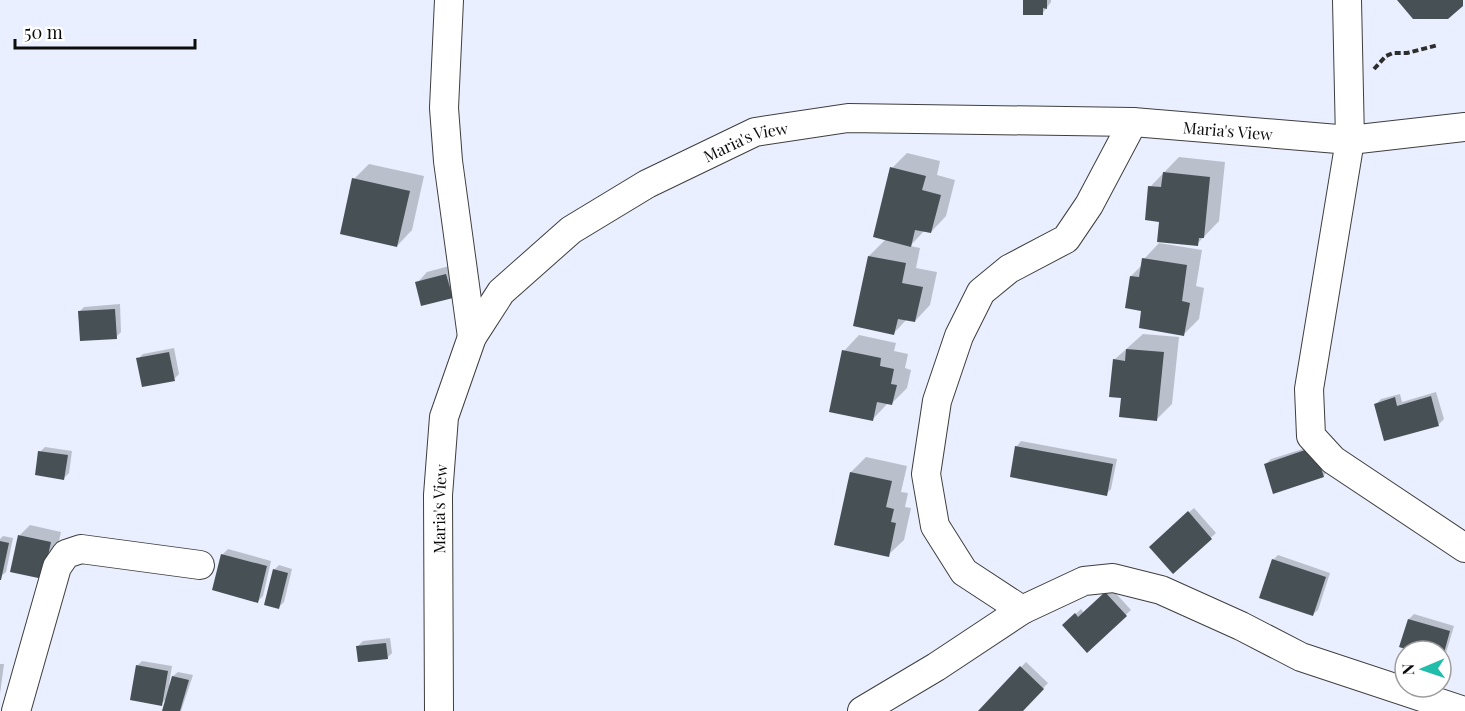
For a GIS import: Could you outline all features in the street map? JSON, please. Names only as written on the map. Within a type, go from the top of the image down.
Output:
[{"type":"street","points":[[449,0],[444,108],[447,150],[472,337]]},
{"type":"street","points":[[1347,0],[1350,140],[1309,389],[1311,436],[1333,460],[1465,548]]},
{"type":"street","name":"Maria's View","points":[[439,711],[438,495],[444,417],[472,337],[501,292],[571,230],[646,184],[755,132],[848,118],[1133,122],[1350,140],[1465,127]]},
{"type":"street","points":[[1022,610],[964,572],[935,526],[926,474],[937,402],[959,336],[981,292],[1009,269],[1066,239],[1089,205],[1133,122]]},
{"type":"street","points":[[16,711],[57,567],[66,554],[81,549],[200,565]]},
{"type":"street","points":[[862,711],[936,667],[1022,610],[1084,581],[1113,578],[1161,590],[1241,626],[1301,657],[1464,711]]},
{"type":"path","points":[[1350,106],[1376,66],[1386,56],[1394,52],[1407,53],[1438,45]]},
{"type":"building","points":[[1023,0],[1047,0],[1047,9],[1043,8],[1043,15],[1023,15]]},
{"type":"building","points":[[1397,0],[1463,0],[1463,6],[1448,19],[1413,19]]},
{"type":"building","points":[[890,167],[926,176],[922,190],[941,195],[931,233],[915,230],[911,247],[873,237]]},
{"type":"building","points":[[1163,172],[1210,177],[1204,238],[1199,238],[1198,246],[1157,242],[1159,222],[1145,220],[1148,186],[1161,187]]},
{"type":"building","points":[[352,178],[410,191],[397,247],[340,234]]},
{"type":"building","points":[[868,256],[906,263],[902,283],[923,287],[915,322],[898,319],[894,335],[853,326]]},
{"type":"building","points":[[1142,258],[1187,265],[1182,301],[1190,303],[1184,336],[1139,328],[1141,311],[1125,308],[1130,276],[1139,277]]},
{"type":"building","points":[[446,274],[453,298],[421,306],[415,282]]},
{"type":"building","points":[[115,309],[117,339],[80,341],[78,311]]},
{"type":"building","points":[[1126,349],[1164,352],[1157,421],[1119,417],[1121,398],[1109,397],[1113,359],[1125,361]]},
{"type":"building","points":[[842,350],[881,358],[880,366],[894,369],[891,384],[897,385],[892,405],[877,402],[873,421],[829,412]]},
{"type":"building","points":[[169,352],[175,381],[142,387],[136,358]]},
{"type":"building","points":[[1431,396],[1439,426],[1384,441],[1374,404],[1395,397],[1397,406]]},
{"type":"building","points":[[1015,446],[1113,464],[1107,496],[1010,477]]},
{"type":"building","points":[[1314,447],[1324,477],[1273,494],[1264,464]]},
{"type":"building","points":[[38,451],[68,455],[64,480],[35,475]]},
{"type":"building","points":[[850,472],[892,481],[886,507],[894,509],[891,522],[896,523],[889,557],[834,545]]},
{"type":"building","points":[[1188,511],[1212,539],[1173,574],[1149,547]]},
{"type":"building","points":[[18,535],[51,542],[43,579],[10,572]]},
{"type":"building","points":[[0,541],[9,543],[1,580],[0,580]]},
{"type":"building","points":[[221,554],[267,566],[258,603],[212,590]]},
{"type":"building","points":[[1272,559],[1326,577],[1313,616],[1259,598]]},
{"type":"building","points":[[273,569],[288,573],[279,609],[264,605]]},
{"type":"building","points":[[1105,592],[1127,616],[1087,653],[1062,625],[1075,613],[1078,617]]},
{"type":"building","points":[[1408,619],[1450,631],[1448,639],[1402,639]]},
{"type":"building","points":[[386,643],[388,659],[358,662],[356,646]]},
{"type":"building","points":[[136,665],[168,671],[162,706],[130,700]]},
{"type":"building","points":[[1020,666],[1044,689],[1023,711],[978,711]]},
{"type":"building","points":[[172,676],[189,680],[180,711],[162,711]]}]
